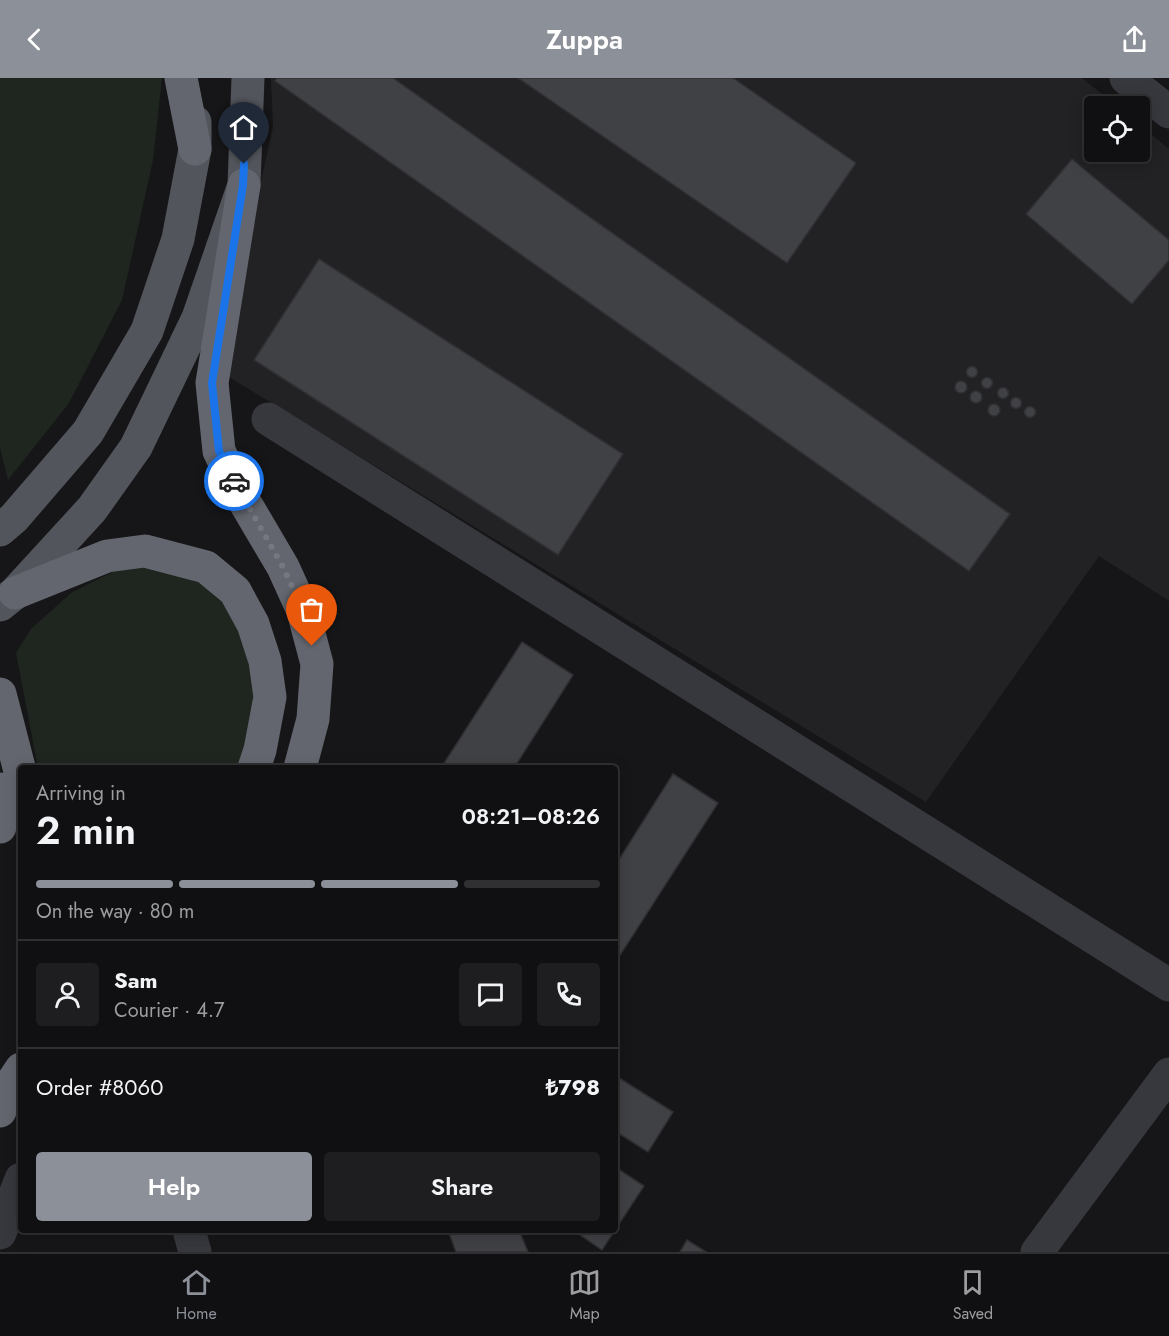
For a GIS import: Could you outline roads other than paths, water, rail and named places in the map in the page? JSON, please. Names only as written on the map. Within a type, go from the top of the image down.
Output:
[{"type":"highway","points":[[181,78],[195,149]]},
{"type":"highway","points":[[243,185],[212,383],[219,451],[240,495],[283,567],[303,610],[317,664],[313,719],[301,765]]},
{"type":"highway","points":[[8,599],[107,556],[146,551],[206,567],[235,591],[252,624],[265,661],[270,697],[255,765]]},
{"type":"highway","points":[[0,694],[18,765]]},
{"type":"highway","points":[[0,789],[0,827]]},
{"type":"highway","points":[[0,1111],[7,1090],[18,1074]]},
{"type":"main road","points":[[7,524],[88,432],[147,331],[178,238],[195,149],[195,78]]},
{"type":"main road","points":[[8,599],[92,508],[136,447],[198,318],[243,185],[248,78]]},
{"type":"street","points":[[1126,78],[1169,112]]},
{"type":"street","points":[[268,419],[1169,985]]},
{"type":"street","points":[[1037,1252],[1169,1074]]},
{"type":"street","points":[[0,1233],[18,1187]]},
{"type":"street","points":[[190,1233],[195,1252]]}]
